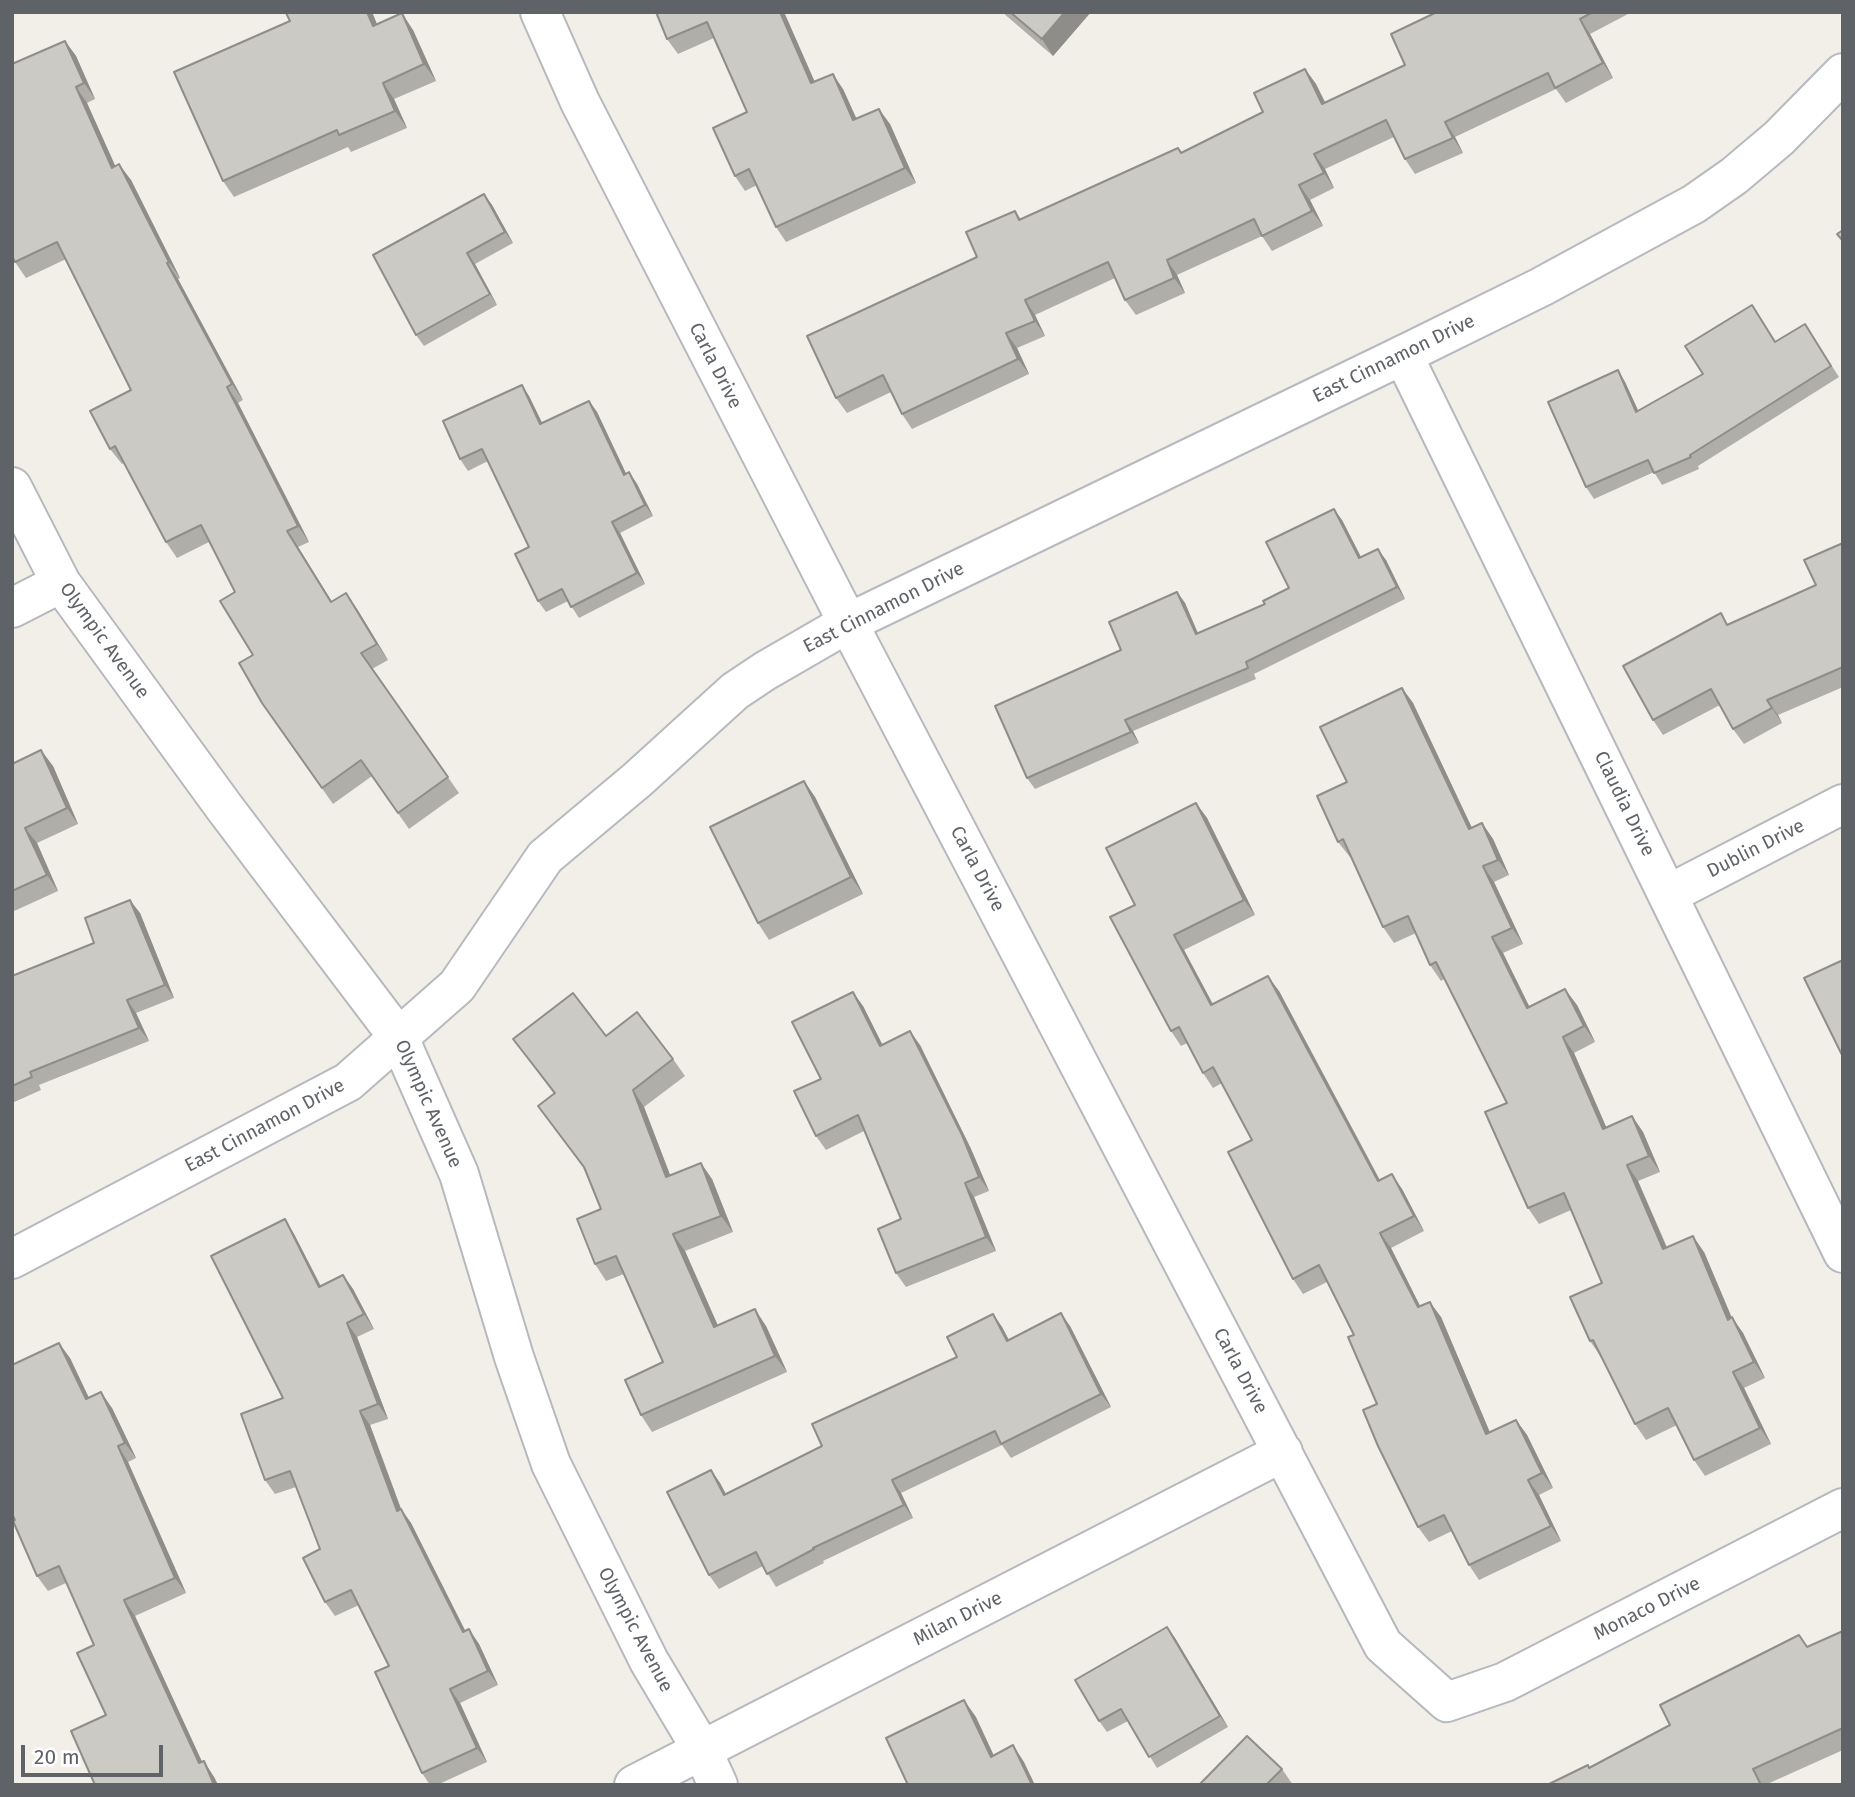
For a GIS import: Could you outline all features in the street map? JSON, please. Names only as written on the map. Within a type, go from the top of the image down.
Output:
[{"type":"street","name":"Carla Drive","points":[[540,12],[580,103],[848,623],[1383,1645],[1447,1702]]},
{"type":"street","name":"East Cinnamon Drive","points":[[12,1258],[348,1082],[457,986],[545,857],[637,780],[735,691],[765,671],[848,623],[1404,355],[1694,204],[1734,176],[1779,138],[1843,73]]},
{"type":"street","name":"Claudia Drive","points":[[1404,355],[1843,1253]]},
{"type":"street","name":"Olympic Avenue","points":[[12,487],[61,583],[224,807],[399,1038],[459,1174],[514,1357],[551,1464],[649,1661],[702,1749],[718,1785]]},
{"type":"street","points":[[12,608],[61,583]]},
{"type":"street","name":"Dublin Drive","points":[[1669,894],[1843,804]]},
{"type":"street","name":"Milan Drive","points":[[634,1785],[1283,1452]]},
{"type":"street","name":"Monaco Drive","points":[[1447,1702],[1505,1682],[1843,1507]]},
{"type":"building","points":[[367,12],[373,26],[402,13],[424,64],[383,83],[395,111],[339,135],[337,130],[223,181],[174,72],[290,21],[286,13]]},
{"type":"building","points":[[656,12],[780,12],[811,83],[833,74],[853,120],[879,109],[905,168],[776,227],[749,169],[735,176],[713,128],[747,112],[707,22],[667,39]]},
{"type":"building","points":[[1010,12],[1065,12],[1042,39]]},
{"type":"building","points":[[1437,12],[1593,12],[1580,19],[1603,63],[1555,88],[1548,73],[1445,122],[1453,138],[1405,159],[1386,120],[1314,154],[1324,173],[1299,185],[1312,211],[1262,236],[1254,219],[1167,260],[1174,278],[1125,300],[1108,262],[1025,300],[1035,321],[1006,333],[1018,359],[902,414],[883,375],[836,398],[807,336],[977,257],[966,232],[1015,211],[1019,220],[1178,148],[1181,153],[1263,112],[1254,93],[1305,69],[1322,104],[1405,65],[1391,34]]},
{"type":"building","points":[[65,41],[84,83],[76,87],[112,168],[119,164],[169,262],[167,263],[232,384],[227,387],[298,526],[287,531],[331,602],[346,593],[377,644],[361,653],[448,777],[398,813],[361,760],[322,788],[262,703],[239,663],[253,655],[220,601],[235,592],[201,525],[166,542],[115,446],[110,449],[90,411],[131,390],[57,242],[15,262],[12,256],[12,64]]},
{"type":"building","points":[[484,194],[505,232],[467,253],[490,294],[416,335],[373,255]]},
{"type":"building","points":[[1843,230],[1843,241],[1837,234]]},
{"type":"building","points":[[1752,305],[1775,342],[1805,324],[1831,366],[1690,455],[1691,457],[1654,473],[1648,460],[1586,487],[1548,402],[1618,370],[1636,412],[1703,374],[1685,346]]},
{"type":"building","points":[[522,385],[540,424],[589,401],[624,475],[629,472],[645,505],[612,522],[637,573],[571,607],[562,589],[538,601],[515,554],[529,547],[482,449],[460,459],[443,421]]},
{"type":"building","points":[[1334,509],[1359,558],[1378,549],[1397,587],[1246,662],[1248,668],[1125,720],[1131,732],[1027,778],[995,706],[1121,650],[1109,622],[1177,592],[1196,634],[1265,604],[1263,601],[1289,588],[1266,542]]},
{"type":"building","points":[[1843,543],[1843,667],[1767,700],[1772,708],[1733,729],[1711,689],[1653,720],[1623,666],[1721,613],[1727,625],[1816,585],[1804,560]]},
{"type":"building","points":[[1402,688],[1469,829],[1482,823],[1498,860],[1483,866],[1512,928],[1492,937],[1527,1008],[1565,989],[1584,1026],[1563,1037],[1603,1129],[1632,1116],[1649,1156],[1627,1165],[1663,1249],[1693,1236],[1728,1320],[1732,1317],[1754,1362],[1733,1372],[1760,1428],[1694,1460],[1668,1408],[1635,1424],[1593,1340],[1590,1341],[1570,1297],[1602,1283],[1564,1193],[1528,1208],[1485,1112],[1507,1103],[1436,962],[1430,965],[1408,916],[1383,927],[1343,839],[1338,842],[1317,796],[1347,782],[1320,727]]},
{"type":"building","points":[[41,750],[67,808],[25,828],[47,875],[12,891],[12,764]]},
{"type":"building","points":[[804,781],[851,877],[758,923],[710,827]]},
{"type":"building","points":[[1196,803],[1244,900],[1174,935],[1211,1005],[1268,976],[1378,1181],[1392,1174],[1414,1216],[1380,1233],[1418,1307],[1430,1302],[1486,1434],[1516,1420],[1542,1473],[1528,1480],[1551,1526],[1469,1565],[1444,1515],[1418,1527],[1363,1410],[1377,1404],[1348,1337],[1354,1335],[1319,1265],[1293,1279],[1228,1152],[1252,1140],[1213,1067],[1203,1073],[1179,1027],[1171,1031],[1110,917],[1135,905],[1106,848]]},
{"type":"building","points":[[130,900],[165,985],[127,1000],[139,1028],[30,1072],[32,1077],[12,1086],[12,976],[94,943],[85,918]]},
{"type":"building","points":[[1843,960],[1843,1057],[1804,978]]},
{"type":"building","points":[[853,992],[880,1046],[910,1031],[962,1135],[979,1177],[965,1183],[986,1237],[896,1273],[878,1229],[901,1219],[858,1115],[816,1136],[794,1091],[821,1079],[792,1022]]},
{"type":"building","points":[[573,993],[606,1036],[637,1012],[673,1059],[633,1090],[666,1177],[701,1163],[721,1216],[673,1234],[714,1327],[755,1309],[775,1356],[641,1415],[625,1380],[663,1362],[616,1256],[595,1264],[577,1219],[601,1209],[584,1167],[538,1106],[555,1093],[513,1039]]},
{"type":"building","points":[[285,1219],[319,1287],[343,1275],[364,1314],[347,1323],[378,1404],[360,1411],[397,1511],[401,1509],[463,1632],[469,1629],[488,1671],[450,1689],[477,1748],[422,1773],[375,1672],[389,1666],[351,1590],[325,1602],[303,1558],[320,1549],[290,1471],[265,1480],[241,1414],[283,1398],[211,1256]]},
{"type":"building","points":[[1061,1313],[1101,1394],[1001,1444],[995,1431],[892,1480],[904,1505],[813,1548],[767,1574],[756,1552],[709,1575],[667,1492],[711,1470],[724,1495],[822,1446],[812,1424],[957,1357],[947,1337],[993,1314],[1007,1341]]},
{"type":"building","points":[[59,1343],[86,1399],[101,1392],[125,1443],[118,1446],[175,1578],[124,1600],[199,1763],[204,1761],[214,1785],[95,1785],[71,1731],[106,1715],[77,1653],[94,1645],[59,1566],[37,1576],[12,1514],[12,1365]]},
{"type":"building","points":[[1167,1627],[1220,1716],[1149,1757],[1121,1709],[1099,1721],[1075,1680]]},
{"type":"building","points":[[1843,1631],[1843,1728],[1753,1769],[1760,1783],[1757,1785],[1547,1785],[1588,1765],[1589,1768],[1670,1725],[1660,1705],[1799,1635],[1807,1647]]},
{"type":"building","points":[[964,1700],[991,1757],[1013,1745],[1032,1785],[908,1785],[886,1738]]},
{"type":"building","points":[[1247,1736],[1282,1769],[1266,1785],[1199,1785]]}]
